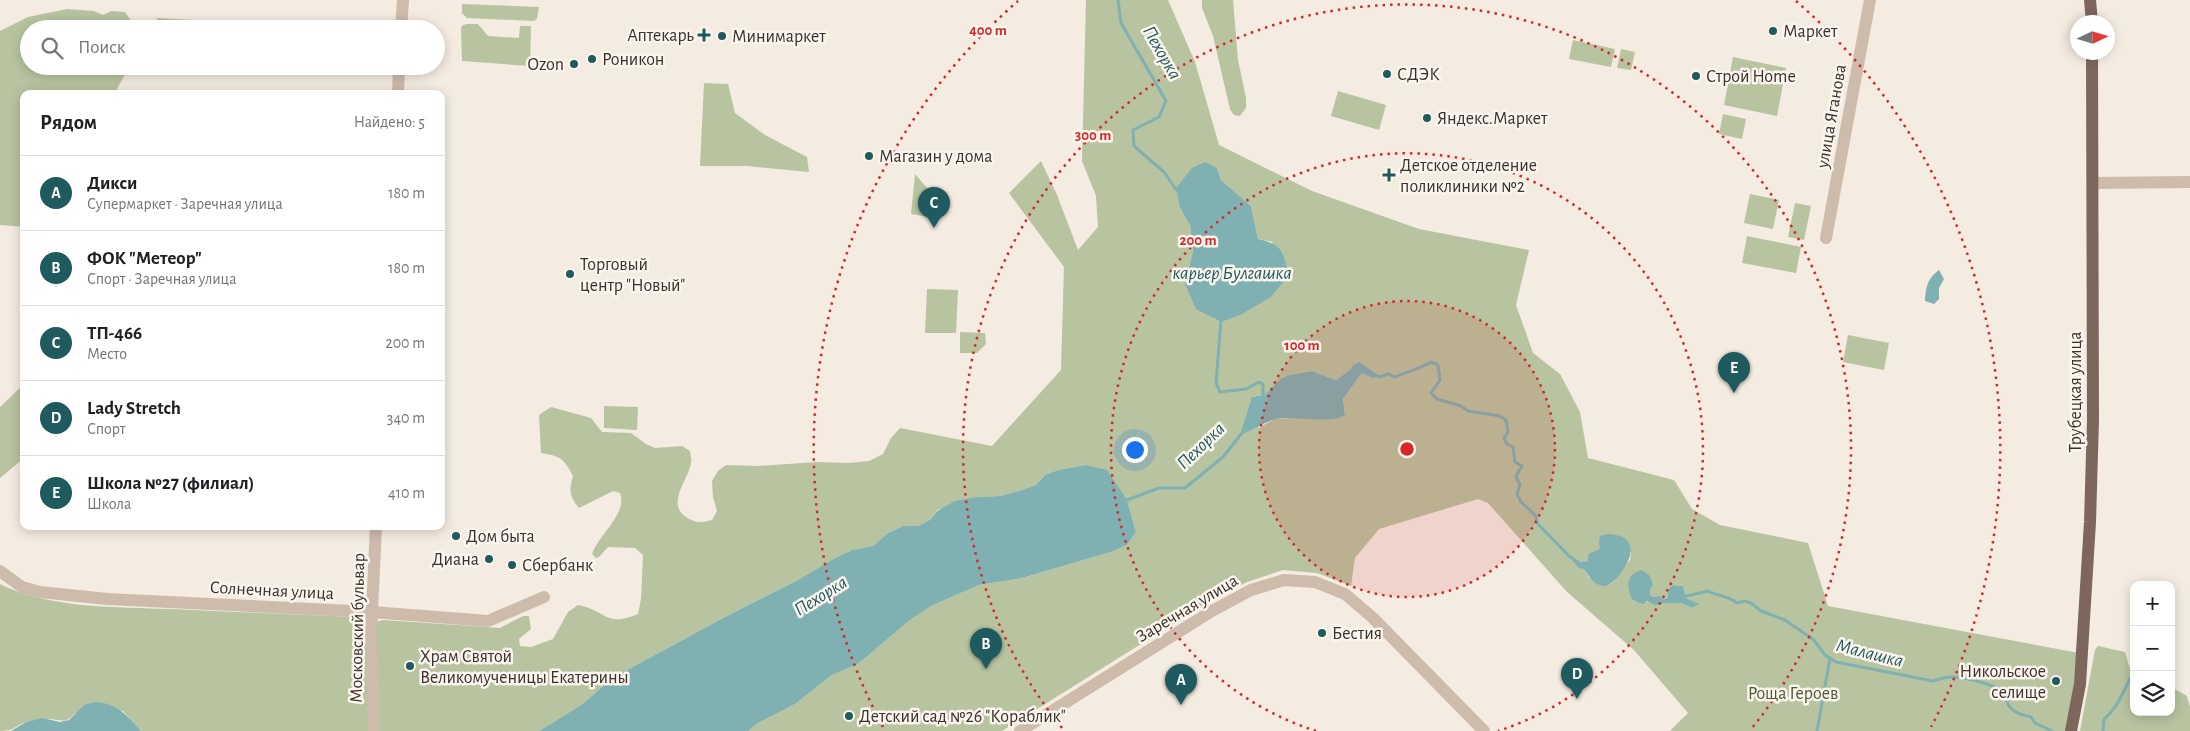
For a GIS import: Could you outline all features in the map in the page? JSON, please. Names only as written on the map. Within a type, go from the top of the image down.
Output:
[{"type":"main road","points":[[2090,0],[2091,15]]},
{"type":"main road","name":"Трубецкая улица","points":[[2071,731],[2080,684],[2090,522],[2093,420],[2092,60]]},
{"type":"street","points":[[402,20],[403,0]]},
{"type":"street","name":"улица Яганова","points":[[1826,238],[1870,0]]},
{"type":"street","points":[[398,90],[399,75]]},
{"type":"street","points":[[2093,183],[2190,182]]},
{"type":"street","name":"Московский бульвар","points":[[374,731],[372,612],[376,530]]},
{"type":"street","name":"Солнечная улица","points":[[0,571],[22,587],[40,592],[121,600],[372,612],[488,621],[544,597]]},
{"type":"street","name":"Заречная улица","points":[[1020,731],[1212,611],[1250,590],[1284,580],[1315,582],[1345,594],[1372,617],[1484,731]]},
{"type":"green space","name":"Роща Героев","points":[[1086,0],[1168,0],[1195,62],[1219,145],[1312,191],[1419,229],[1529,250],[1516,305],[1533,353],[1560,374],[1580,412],[1588,458],[1674,480],[1692,509],[1720,525],[1808,543],[1828,606],[2079,653],[2067,731],[1670,731],[1688,713],[1634,650],[1567,592],[1488,503],[1478,499],[1379,529],[1355,558],[1351,586],[1317,573],[1283,570],[1247,582],[1208,602],[1002,731],[748,731],[758,723],[795,704],[832,675],[858,664],[910,620],[931,606],[979,585],[1022,578],[1111,552],[1127,545],[1136,532],[1127,500],[1085,465],[1058,470],[1045,475],[1036,485],[1019,491],[1000,496],[977,497],[937,510],[931,519],[919,526],[903,526],[888,533],[873,546],[852,550],[835,558],[796,581],[614,677],[581,705],[539,731],[378,731],[375,622],[384,620],[500,628],[523,616],[529,616],[531,629],[519,639],[520,646],[531,647],[553,639],[568,612],[578,605],[595,610],[612,619],[627,618],[638,614],[641,599],[643,555],[635,548],[608,547],[599,557],[596,558],[592,554],[620,509],[620,493],[613,491],[579,508],[573,500],[571,485],[573,476],[567,466],[558,457],[541,453],[539,415],[551,407],[591,418],[602,432],[631,433],[655,448],[682,446],[690,451],[690,468],[680,490],[678,505],[680,511],[686,517],[698,522],[712,520],[717,511],[713,497],[712,481],[718,471],[726,465],[757,466],[869,461],[883,454],[891,438],[900,428],[992,446],[1061,370],[1064,267],[1009,193],[1041,161],[1057,195],[1078,250],[1098,227],[1096,196],[1082,161]],"holes":[[[1217,168],[1221,180],[1251,206],[1258,239],[1273,242],[1221,322],[1213,318],[1185,284],[1193,251],[1190,225]],[[1351,369],[1381,377],[1372,378],[1362,373],[1343,399],[1345,414],[1329,419],[1306,417],[1274,419],[1259,428],[1252,397],[1264,395],[1289,375],[1312,371],[1336,380]],[[1599,542],[1631,552],[1630,560],[1611,584],[1589,578],[1584,569],[1573,560],[1588,561],[1593,554],[1601,549]],[[1673,585],[1683,586],[1686,598],[1698,604],[1692,608],[1681,603],[1663,603],[1659,605],[1634,601],[1631,596],[1650,589],[1650,595],[1666,598],[1668,597],[1667,590]]]},
{"type":"green space","points":[[1202,0],[1233,0],[1238,60],[1246,98],[1246,108],[1240,116],[1234,115],[1230,109],[1213,36],[1202,8]]},
{"type":"green space","points":[[462,4],[539,7],[537,19],[534,21],[467,18],[462,13]]},
{"type":"green space","points":[[67,9],[94,11],[103,15],[111,11],[125,12],[130,20],[22,20]]},
{"type":"green space","points":[[157,18],[193,20],[157,20]]},
{"type":"green space","points":[[20,21],[20,75],[124,75],[117,90],[20,90],[20,227],[0,225],[0,31]]},
{"type":"green space","points":[[467,24],[478,24],[488,36],[519,38],[520,26],[531,26],[530,66],[462,61],[461,28]]},
{"type":"green space","points":[[1573,40],[1615,49],[1611,67],[1569,59]]},
{"type":"green space","points":[[1621,49],[1635,52],[1631,70],[1617,68]]},
{"type":"green space","points":[[1733,57],[1786,68],[1777,116],[1724,105]]},
{"type":"green space","points":[[704,83],[728,84],[735,113],[765,135],[807,157],[809,172],[747,166],[700,166]]},
{"type":"green space","points":[[1338,91],[1386,105],[1379,130],[1331,116]]},
{"type":"green space","points":[[1723,114],[1746,119],[1742,139],[1719,134]]},
{"type":"green space","points":[[915,174],[940,203],[941,219],[911,214]]},
{"type":"green space","points":[[1750,194],[1779,200],[1773,229],[1744,223]]},
{"type":"green space","points":[[1795,203],[1811,206],[1804,240],[1788,237]]},
{"type":"green space","points":[[1747,236],[1801,247],[1796,273],[1742,263]]},
{"type":"green space","points":[[927,289],[958,290],[956,333],[925,333]]},
{"type":"green space","points":[[960,332],[985,333],[986,344],[977,353],[960,353]]},
{"type":"green space","points":[[1848,335],[1889,343],[1884,370],[1843,362]]},
{"type":"green space","points":[[20,388],[20,461],[0,478],[0,407]]},
{"type":"green space","points":[[604,406],[638,407],[637,430],[604,428]]},
{"type":"green space","points":[[0,584],[41,598],[84,605],[354,617],[353,642],[367,642],[370,731],[141,731],[123,711],[75,713],[66,720],[47,719],[31,721],[5,731],[0,731]]},
{"type":"green space","points":[[2098,646],[2125,652],[2130,669],[2130,716],[2175,716],[2175,689],[2187,696],[2190,707],[2190,731],[2080,731],[2095,650]]},
{"type":"water","name":"карьер Булгашка","points":[[1205,162],[1217,168],[1221,180],[1251,206],[1258,239],[1267,241],[1281,250],[1289,275],[1271,297],[1240,315],[1221,322],[1196,309],[1185,284],[1193,251],[1190,225],[1180,207],[1176,188],[1192,168]]},
{"type":"water","points":[[1939,270],[1944,279],[1939,288],[1939,299],[1934,304],[1925,301],[1926,292],[1930,280]]},
{"type":"water","points":[[1359,362],[1381,377],[1372,378],[1362,373],[1343,399],[1345,415],[1338,418],[1321,420],[1275,419],[1240,435],[1252,397],[1264,395],[1281,379],[1289,375],[1312,371],[1336,380]]},
{"type":"water","points":[[1085,465],[1107,470],[1127,500],[1136,532],[1127,545],[1111,552],[1022,578],[979,585],[931,606],[910,620],[858,664],[832,675],[795,704],[758,723],[748,731],[539,731],[581,705],[614,677],[796,581],[835,558],[852,550],[873,546],[888,533],[903,526],[919,526],[931,519],[937,511],[955,501],[977,497],[1000,496],[1019,491],[1036,485],[1045,475],[1058,470]]},
{"type":"water","points":[[1608,534],[1622,537],[1629,543],[1631,551],[1628,561],[1617,578],[1610,584],[1601,586],[1595,583],[1584,569],[1579,568],[1572,560],[1588,561],[1588,554],[1600,549],[1600,536]]},
{"type":"water","points":[[1642,570],[1650,576],[1653,585],[1650,589],[1650,595],[1654,597],[1659,596],[1664,599],[1668,597],[1667,590],[1673,585],[1683,586],[1686,598],[1699,604],[1692,608],[1681,603],[1655,605],[1647,601],[1643,604],[1632,600],[1628,586],[1630,578],[1636,572]]},
{"type":"water","points":[[95,702],[116,707],[141,731],[11,731],[26,722],[42,718],[60,722],[69,720],[84,705]]},
{"type":"waterway","name":"Пехорка","points":[[1118,0],[1121,23],[1166,101],[1159,117],[1133,130],[1134,146],[1164,172],[1177,191]]},
{"type":"waterway","name":"Пехорка","points":[[1221,319],[1216,383],[1220,392],[1246,389],[1259,382],[1263,384],[1263,398]]},
{"type":"waterway","name":"Малашка","points":[[1379,377],[1388,374],[1395,377],[1431,362],[1438,365],[1440,380],[1431,393],[1437,399],[1461,406],[1468,411],[1500,416],[1506,420],[1508,432],[1504,438],[1507,444],[1513,447],[1515,462],[1522,466],[1516,476],[1520,485],[1517,494],[1521,502],[1536,516],[1537,523],[1569,556],[1578,562]]},
{"type":"waterway","name":"Пехорка","points":[[1127,500],[1159,488],[1185,488],[1223,457],[1242,433]]},
{"type":"waterway","name":"Малашка","points":[[1682,597],[1708,591],[1737,603],[1744,601],[1751,603],[1761,611],[1785,620],[1814,640],[1825,655],[1836,662],[1933,681],[1957,677],[1988,684],[2006,695],[2008,704],[2015,712],[2031,717],[2035,723],[2052,731]]},
{"type":"waterway","points":[[1817,731],[1830,658]]},
{"type":"waterway","points":[[2103,731],[2104,719],[2117,703],[2130,679]]},
{"type":"place","name":"Маркет","points":[[1773,31]]},
{"type":"place","name":"Аптекарь","points":[[704,35]]},
{"type":"place","name":"Минимаркет","points":[[722,36]]},
{"type":"place","name":"Роникон","points":[[592,59]]},
{"type":"place","name":"Ozon","points":[[574,64]]},
{"type":"place","name":"СДЭК","points":[[1387,74]]},
{"type":"place","name":"Строй Home","points":[[1696,76]]},
{"type":"place","name":"Яндекс.Маркет","points":[[1427,118]]},
{"type":"place","name":"Магазин у дома","points":[[869,156]]},
{"type":"place","name":"Детское отделение поликлиники №2","points":[[1389,175]]},
{"type":"place","name":"ТП-466","points":[[934,228]]},
{"type":"place","name":"Торговый центр \"Новый\"","points":[[570,274]]},
{"type":"place","name":"Школа №27 (филиал)","points":[[1734,393]]},
{"type":"place","name":"Дом быта","points":[[456,536]]},
{"type":"place","name":"Диана","points":[[489,559]]},
{"type":"place","name":"Сбербанк","points":[[512,565]]},
{"type":"place","name":"Бестия","points":[[1322,633]]},
{"type":"place","name":"Храм Святой Великомученицы Екатерины","points":[[410,666]]},
{"type":"place","name":"ФОК \"Метеор\"","points":[[986,669]]},
{"type":"place","name":"Никольское селище","points":[[2056,681]]},
{"type":"place","name":"Lady Stretch","points":[[1577,699]]},
{"type":"place","name":"Дикси","points":[[1181,705]]},
{"type":"place","name":"Детский сад №26 \"Кораблик\"","points":[[849,716]]}]
